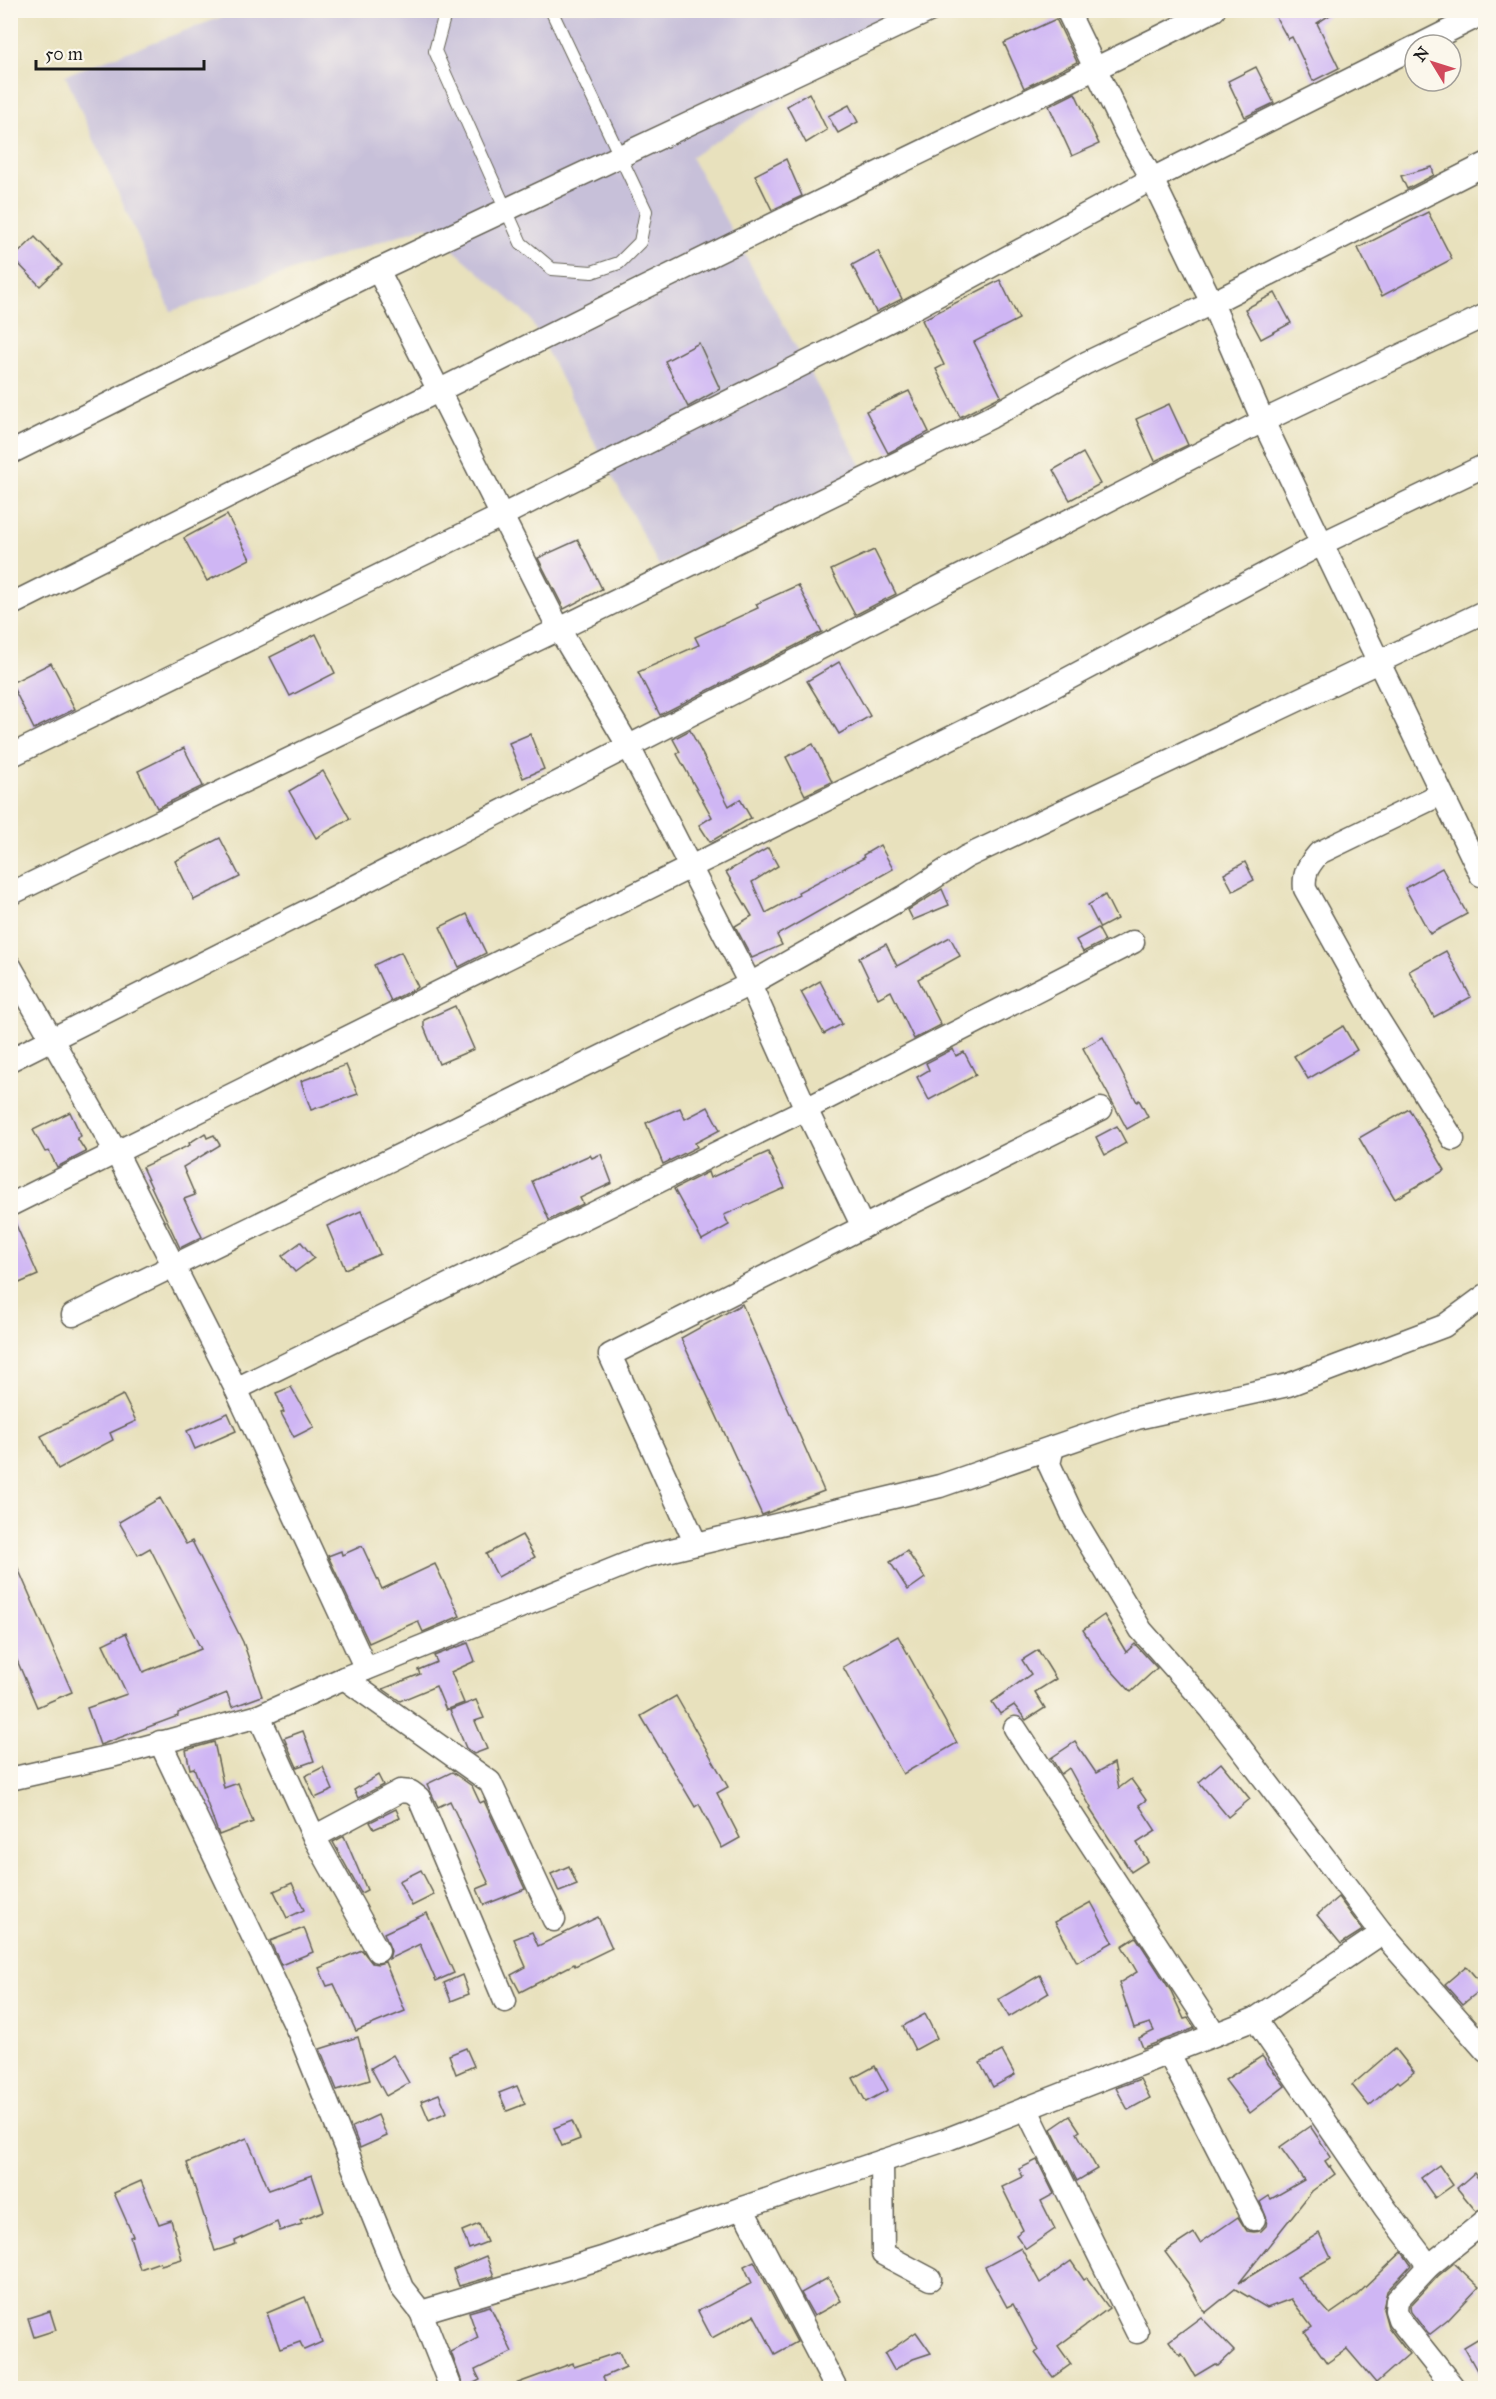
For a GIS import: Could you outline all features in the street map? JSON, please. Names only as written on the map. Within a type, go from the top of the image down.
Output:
[{"type":"street","points":[[10,453],[378,270],[931,10]]},
{"type":"street","points":[[1067,10],[1212,303],[1263,421],[1380,660],[1440,794],[1481,875]]},
{"type":"street","points":[[10,605],[438,389],[865,179],[1096,70],[1214,10]]},
{"type":"street","points":[[1444,33],[1485,12]]},
{"type":"street","points":[[10,756],[503,514],[901,315],[1152,179],[1403,53]]},
{"type":"street","points":[[10,894],[560,629],[991,417],[1086,363],[1212,303],[1485,164]]},
{"type":"street","points":[[378,270],[560,629],[629,747],[750,984],[863,1227]]},
{"type":"street","points":[[10,1060],[629,747],[1263,421],[1485,315]]},
{"type":"street","points":[[10,1205],[1043,692],[1323,543],[1485,465]]},
{"type":"street","points":[[73,1315],[750,984],[904,897],[966,857],[1485,610]]},
{"type":"street","points":[[1440,794],[1319,853],[1307,867],[1304,878],[1305,889],[1371,1008],[1453,1139]]},
{"type":"street","points":[[236,1389],[807,1109],[1133,942]]},
{"type":"street","points":[[10,966],[116,1152],[175,1265],[236,1389],[366,1669]]},
{"type":"street","points":[[696,1544],[610,1355],[1101,1108]]},
{"type":"street","points":[[10,1779],[112,1756],[258,1716],[366,1669],[646,1556],[940,1486],[1137,1418],[1288,1385],[1444,1326],[1485,1295]]},
{"type":"street","points":[[1053,1447],[1049,1464],[1074,1518],[1141,1630],[1211,1709],[1382,1933],[1485,2051]]},
{"type":"street","points":[[345,1678],[490,1782],[554,1920]]},
{"type":"street","points":[[258,1716],[314,1836],[378,1951]]},
{"type":"street","points":[[1015,1728],[1215,2034]]},
{"type":"street","points":[[160,1742],[299,2033],[402,2288],[421,2312],[451,2388]]},
{"type":"street","points":[[314,1836],[400,1791],[411,1792],[419,1798],[505,2001]]},
{"type":"street","points":[[421,2312],[602,2258],[948,2139],[1255,2019],[1382,1933]]},
{"type":"street","points":[[1255,2019],[1429,2266]]},
{"type":"street","points":[[1168,2052],[1254,2219]]},
{"type":"street","points":[[1026,2108],[1137,2332]]},
{"type":"street","points":[[882,2161],[883,2254],[930,2279]]},
{"type":"street","points":[[742,2208],[836,2388]]},
{"type":"street","points":[[1454,2388],[1399,2319],[1396,2310],[1397,2300],[1429,2266],[1485,2220]]},
{"type":"lane","points":[[446,10],[435,51],[521,243],[552,269],[592,272],[620,263],[640,242],[646,211],[551,10]]},
{"type":"shaded area","points":[[238,11],[920,11],[691,157],[865,472],[659,566],[529,317],[427,226],[171,311],[65,75]]},
{"type":"building","points":[[1272,10],[1338,10],[1317,23],[1339,68],[1313,81],[1292,37],[1288,39]]},
{"type":"building","points":[[1056,19],[1077,62],[1024,88],[1004,43]]},
{"type":"building","points":[[1256,67],[1274,103],[1245,117],[1228,81]]},
{"type":"building","points":[[809,93],[827,130],[806,143],[787,106]]},
{"type":"building","points":[[1075,93],[1099,144],[1072,156],[1049,106]]},
{"type":"building","points":[[849,105],[858,122],[838,133],[828,116]]},
{"type":"building","points":[[786,159],[802,196],[772,210],[755,175]]},
{"type":"building","points":[[1432,167],[1434,175],[1407,189],[1401,176]]},
{"type":"building","points":[[1428,212],[1452,259],[1382,296],[1358,248]]},
{"type":"building","points":[[35,237],[62,265],[40,286],[13,258]]},
{"type":"building","points":[[878,251],[902,299],[876,312],[852,265]]},
{"type":"building","points":[[1000,280],[1019,319],[974,342],[1001,396],[960,417],[936,369],[944,365],[922,320]]},
{"type":"building","points":[[1275,293],[1291,323],[1261,339],[1245,309]]},
{"type":"building","points":[[699,343],[720,389],[688,407],[665,361]]},
{"type":"building","points":[[909,391],[929,432],[888,453],[866,411]]},
{"type":"building","points":[[1169,404],[1188,445],[1155,461],[1136,419]]},
{"type":"building","points":[[1083,453],[1100,484],[1070,500],[1053,470]]},
{"type":"building","points":[[227,515],[250,559],[207,581],[184,538]]},
{"type":"building","points":[[578,540],[602,589],[564,609],[538,558]]},
{"type":"building","points":[[874,550],[896,594],[855,615],[831,570]]},
{"type":"building","points":[[798,585],[822,632],[660,715],[638,672],[699,645],[695,637],[758,608],[756,604]]},
{"type":"building","points":[[316,634],[335,673],[290,696],[270,657]]},
{"type":"building","points":[[839,662],[870,716],[839,734],[807,681]]},
{"type":"building","points":[[51,663],[75,709],[34,729],[11,683]]},
{"type":"building","points":[[690,730],[729,806],[740,799],[751,818],[710,842],[699,825],[712,817],[677,754],[680,752],[673,739]]},
{"type":"building","points":[[530,734],[544,769],[523,778],[509,743]]},
{"type":"building","points":[[813,744],[832,782],[805,795],[786,757]]},
{"type":"building","points":[[184,748],[203,786],[157,808],[138,771]]},
{"type":"building","points":[[323,771],[350,819],[316,838],[289,791]]},
{"type":"building","points":[[220,838],[240,877],[194,900],[175,861]]},
{"type":"building","points":[[880,845],[893,869],[777,935],[782,945],[752,958],[735,926],[752,916],[726,872],[768,848],[778,866],[752,882],[766,913],[799,895],[798,892],[864,858],[863,855]]},
{"type":"building","points":[[1245,862],[1254,880],[1233,891],[1224,874]]},
{"type":"building","points":[[1442,868],[1467,914],[1430,934],[1405,888]]},
{"type":"building","points":[[942,889],[949,905],[913,920],[908,910]]},
{"type":"building","points":[[1105,895],[1117,919],[1100,928],[1088,905]]},
{"type":"building","points":[[467,914],[486,953],[459,967],[440,927]]},
{"type":"building","points":[[1098,928],[1105,941],[1083,952],[1076,940]]},
{"type":"building","points":[[950,937],[960,956],[918,979],[941,1025],[914,1039],[891,991],[878,998],[859,958],[886,944],[897,966]]},
{"type":"building","points":[[1446,951],[1471,997],[1434,1017],[1409,971]]},
{"type":"building","points":[[401,952],[418,987],[391,1001],[374,965]]},
{"type":"building","points":[[820,981],[842,1024],[824,1034],[801,992]]},
{"type":"building","points":[[455,1006],[474,1049],[439,1064],[424,1027],[424,1020]]},
{"type":"building","points":[[1343,1026],[1357,1050],[1308,1079],[1294,1056]]},
{"type":"building","points":[[1103,1037],[1137,1102],[1139,1100],[1148,1117],[1127,1129],[1083,1048]]},
{"type":"building","points":[[953,1049],[956,1056],[964,1052],[976,1075],[929,1100],[917,1077],[929,1070],[926,1063]]},
{"type":"building","points":[[346,1065],[358,1094],[311,1110],[301,1081]]},
{"type":"building","points":[[708,1107],[720,1130],[695,1143],[697,1147],[663,1164],[646,1123],[680,1108],[685,1119]]},
{"type":"building","points":[[1409,1109],[1445,1170],[1395,1199],[1359,1138]]},
{"type":"building","points":[[70,1112],[81,1136],[77,1138],[86,1152],[57,1167],[49,1151],[45,1152],[33,1130]]},
{"type":"building","points":[[1117,1126],[1126,1143],[1105,1155],[1096,1137]]},
{"type":"building","points":[[205,1133],[207,1138],[214,1135],[220,1145],[183,1167],[195,1195],[184,1199],[202,1237],[180,1248],[142,1167],[190,1145],[189,1143]]},
{"type":"building","points":[[768,1152],[785,1188],[724,1215],[729,1225],[702,1240],[674,1189],[708,1172],[710,1178]]},
{"type":"building","points":[[601,1154],[612,1183],[580,1198],[583,1204],[549,1220],[532,1181],[590,1155],[592,1158]]},
{"type":"building","points":[[361,1211],[380,1254],[345,1269],[327,1226]]},
{"type":"building","points":[[10,1218],[13,1218],[38,1275],[10,1287]]},
{"type":"building","points":[[301,1242],[314,1258],[295,1272],[282,1256]]},
{"type":"building","points":[[742,1304],[824,1491],[762,1515],[681,1338]]},
{"type":"building","points":[[291,1387],[314,1427],[294,1437],[281,1413],[284,1412],[276,1393]]},
{"type":"building","points":[[123,1395],[136,1421],[110,1433],[113,1440],[58,1469],[41,1436]]},
{"type":"building","points":[[228,1413],[236,1431],[195,1449],[187,1431]]},
{"type":"building","points":[[160,1498],[186,1544],[192,1541],[243,1642],[262,1696],[232,1707],[227,1693],[178,1713],[178,1716],[100,1745],[87,1708],[127,1694],[103,1644],[126,1633],[143,1672],[201,1649],[150,1548],[138,1555],[119,1522]]},
{"type":"building","points":[[522,1535],[535,1557],[498,1577],[486,1554]]},
{"type":"building","points":[[362,1546],[382,1589],[435,1564],[460,1616],[423,1632],[418,1621],[369,1643],[328,1556],[341,1551],[342,1555]]},
{"type":"building","points":[[10,1550],[72,1692],[37,1707],[10,1644]]},
{"type":"building","points":[[907,1551],[925,1578],[908,1590],[890,1562]]},
{"type":"building","points":[[1104,1615],[1126,1652],[1135,1644],[1157,1668],[1131,1692],[1102,1660],[1083,1630]]},
{"type":"building","points":[[898,1636],[957,1743],[903,1774],[843,1667]]},
{"type":"building","points":[[468,1643],[475,1661],[451,1672],[464,1703],[446,1710],[436,1686],[400,1701],[383,1689],[420,1674],[418,1670],[437,1662],[434,1656]]},
{"type":"building","points":[[1038,1650],[1056,1679],[1035,1692],[1045,1708],[1026,1720],[1014,1705],[1000,1714],[992,1702],[1031,1674],[1022,1660]]},
{"type":"building","points":[[676,1696],[728,1787],[717,1793],[740,1838],[722,1848],[699,1804],[695,1807],[641,1716]]},
{"type":"building","points":[[476,1700],[484,1718],[475,1721],[487,1749],[474,1754],[466,1748],[450,1710]]},
{"type":"building","points":[[303,1731],[314,1761],[297,1767],[284,1738]]},
{"type":"building","points":[[214,1742],[224,1788],[238,1783],[253,1822],[219,1835],[194,1768],[190,1769],[186,1750]]},
{"type":"building","points":[[1075,1742],[1096,1773],[1114,1763],[1119,1788],[1131,1779],[1146,1800],[1139,1805],[1156,1831],[1137,1843],[1148,1861],[1131,1872],[1090,1809],[1069,1768],[1061,1774],[1051,1758]]},
{"type":"building","points":[[1221,1763],[1250,1799],[1228,1817],[1199,1782]]},
{"type":"building","points":[[323,1767],[333,1790],[315,1798],[305,1776]]},
{"type":"building","points":[[452,1772],[472,1786],[480,1803],[484,1801],[525,1889],[484,1905],[477,1889],[489,1884],[450,1801],[438,1807],[427,1784]]},
{"type":"building","points":[[378,1775],[383,1785],[358,1798],[354,1790]]},
{"type":"building","points":[[396,1809],[400,1818],[374,1829],[370,1822]]},
{"type":"building","points":[[344,1836],[367,1890],[361,1893],[333,1842]]},
{"type":"building","points":[[569,1866],[577,1885],[559,1892],[551,1874]]},
{"type":"building","points":[[421,1870],[434,1895],[412,1906],[399,1881]]},
{"type":"building","points":[[292,1883],[304,1910],[287,1918],[274,1891]]},
{"type":"building","points":[[1338,1897],[1363,1930],[1341,1944],[1317,1915]]},
{"type":"building","points":[[1091,1902],[1113,1942],[1077,1962],[1055,1922]]},
{"type":"building","points":[[427,1913],[454,1973],[436,1981],[420,1944],[389,1959],[391,1951],[384,1933]]},
{"type":"building","points":[[598,1917],[612,1948],[575,1966],[574,1964],[520,1992],[511,1975],[526,1967],[514,1939],[532,1932],[538,1946]]},
{"type":"building","points":[[304,1928],[313,1952],[281,1965],[270,1941]]},
{"type":"building","points":[[1136,1937],[1171,1991],[1184,2019],[1188,2018],[1195,2028],[1143,2048],[1139,2038],[1154,2031],[1150,2023],[1134,2028],[1119,1983],[1137,1972],[1122,1946]]},
{"type":"building","points":[[362,1950],[372,1963],[385,1962],[405,2011],[356,2031],[334,1984],[327,1986],[319,1968]]},
{"type":"building","points":[[1466,1966],[1484,1987],[1463,2004],[1445,1984]]},
{"type":"building","points":[[462,1975],[469,1994],[451,2001],[444,1983]]},
{"type":"building","points":[[1040,1975],[1049,1993],[1009,2017],[999,1999]]},
{"type":"building","points":[[925,2014],[937,2038],[915,2050],[903,2026]]},
{"type":"building","points":[[358,2037],[370,2080],[337,2090],[320,2049]]},
{"type":"building","points":[[466,2048],[474,2066],[456,2074],[449,2055]]},
{"type":"building","points":[[1395,2048],[1414,2072],[1400,2083],[1398,2081],[1369,2106],[1352,2085]]},
{"type":"building","points":[[1002,2051],[1015,2075],[993,2087],[980,2063]]},
{"type":"building","points":[[393,2055],[409,2083],[386,2096],[371,2068]]},
{"type":"building","points":[[1262,2056],[1285,2086],[1250,2113],[1225,2080]]},
{"type":"building","points":[[875,2066],[888,2090],[866,2102],[853,2078]]},
{"type":"building","points":[[1140,2079],[1150,2098],[1128,2110],[1116,2088]]},
{"type":"building","points":[[517,2086],[525,2104],[507,2111],[499,2093]]},
{"type":"building","points":[[439,2094],[447,2112],[429,2120],[421,2101]]},
{"type":"building","points":[[378,2115],[387,2136],[360,2148],[352,2127]]},
{"type":"building","points":[[1070,2116],[1080,2131],[1077,2133],[1097,2169],[1077,2181],[1051,2129]]},
{"type":"building","points":[[572,2121],[580,2139],[562,2146],[554,2128]]},
{"type":"building","points":[[1310,2126],[1331,2157],[1325,2161],[1329,2167],[1331,2165],[1335,2174],[1312,2191],[1239,2283],[1319,2233],[1331,2258],[1297,2277],[1330,2314],[1356,2296],[1402,2252],[1411,2265],[1387,2291],[1383,2309],[1388,2327],[1409,2354],[1376,2383],[1347,2349],[1327,2363],[1305,2332],[1312,2327],[1291,2299],[1267,2308],[1235,2289],[1205,2313],[1188,2283],[1165,2252],[1194,2233],[1200,2243],[1238,2217],[1247,2231],[1261,2231],[1266,2226],[1267,2219],[1260,2202],[1269,2196],[1271,2199],[1304,2180],[1280,2147]]},
{"type":"building","points":[[247,2138],[269,2190],[312,2175],[324,2211],[300,2220],[302,2224],[280,2231],[277,2222],[235,2241],[236,2244],[215,2251],[187,2163]]},
{"type":"building","points":[[1037,2160],[1054,2194],[1041,2201],[1055,2229],[1026,2249],[1016,2235],[1023,2230],[1002,2187],[1023,2177],[1019,2169]]},
{"type":"building","points":[[1439,2165],[1453,2185],[1435,2198],[1421,2178]]},
{"type":"building","points":[[1474,2173],[1485,2187],[1485,2207],[1476,2211],[1457,2188]]},
{"type":"building","points":[[141,2181],[159,2224],[171,2220],[182,2259],[161,2265],[160,2262],[140,2269],[130,2237],[133,2236],[114,2193]]},
{"type":"building","points":[[479,2224],[487,2242],[469,2249],[462,2231]]},
{"type":"building","points":[[1021,2248],[1040,2283],[1071,2261],[1084,2280],[1087,2278],[1109,2308],[1058,2346],[1071,2364],[1053,2377],[1035,2353],[1038,2351],[1013,2304],[1007,2307],[985,2267]]},
{"type":"building","points":[[486,2256],[494,2276],[459,2286],[453,2270]]},
{"type":"building","points":[[754,2261],[797,2342],[775,2354],[754,2315],[712,2338],[698,2311],[752,2283],[744,2266]]},
{"type":"building","points":[[1454,2263],[1479,2287],[1448,2320],[1429,2335],[1411,2312],[1410,2306],[1438,2276]]},
{"type":"building","points":[[828,2278],[841,2301],[814,2316],[801,2293]]},
{"type":"building","points":[[305,2297],[322,2342],[304,2350],[300,2342],[280,2349],[267,2313]]},
{"type":"building","points":[[490,2306],[512,2352],[475,2370],[480,2380],[464,2388],[451,2352],[478,2338],[469,2312]]},
{"type":"building","points":[[50,2311],[56,2330],[34,2337],[28,2318]]},
{"type":"building","points":[[1201,2317],[1234,2351],[1218,2366],[1215,2364],[1195,2376],[1182,2354],[1180,2356],[1169,2341]]},
{"type":"building","points":[[916,2332],[931,2353],[913,2359],[894,2370],[885,2354]]},
{"type":"building","points":[[1479,2338],[1485,2349],[1485,2385],[1464,2347]]},
{"type":"building","points":[[619,2352],[626,2367],[603,2377],[608,2388],[511,2388],[510,2386],[573,2363],[574,2367]]}]
